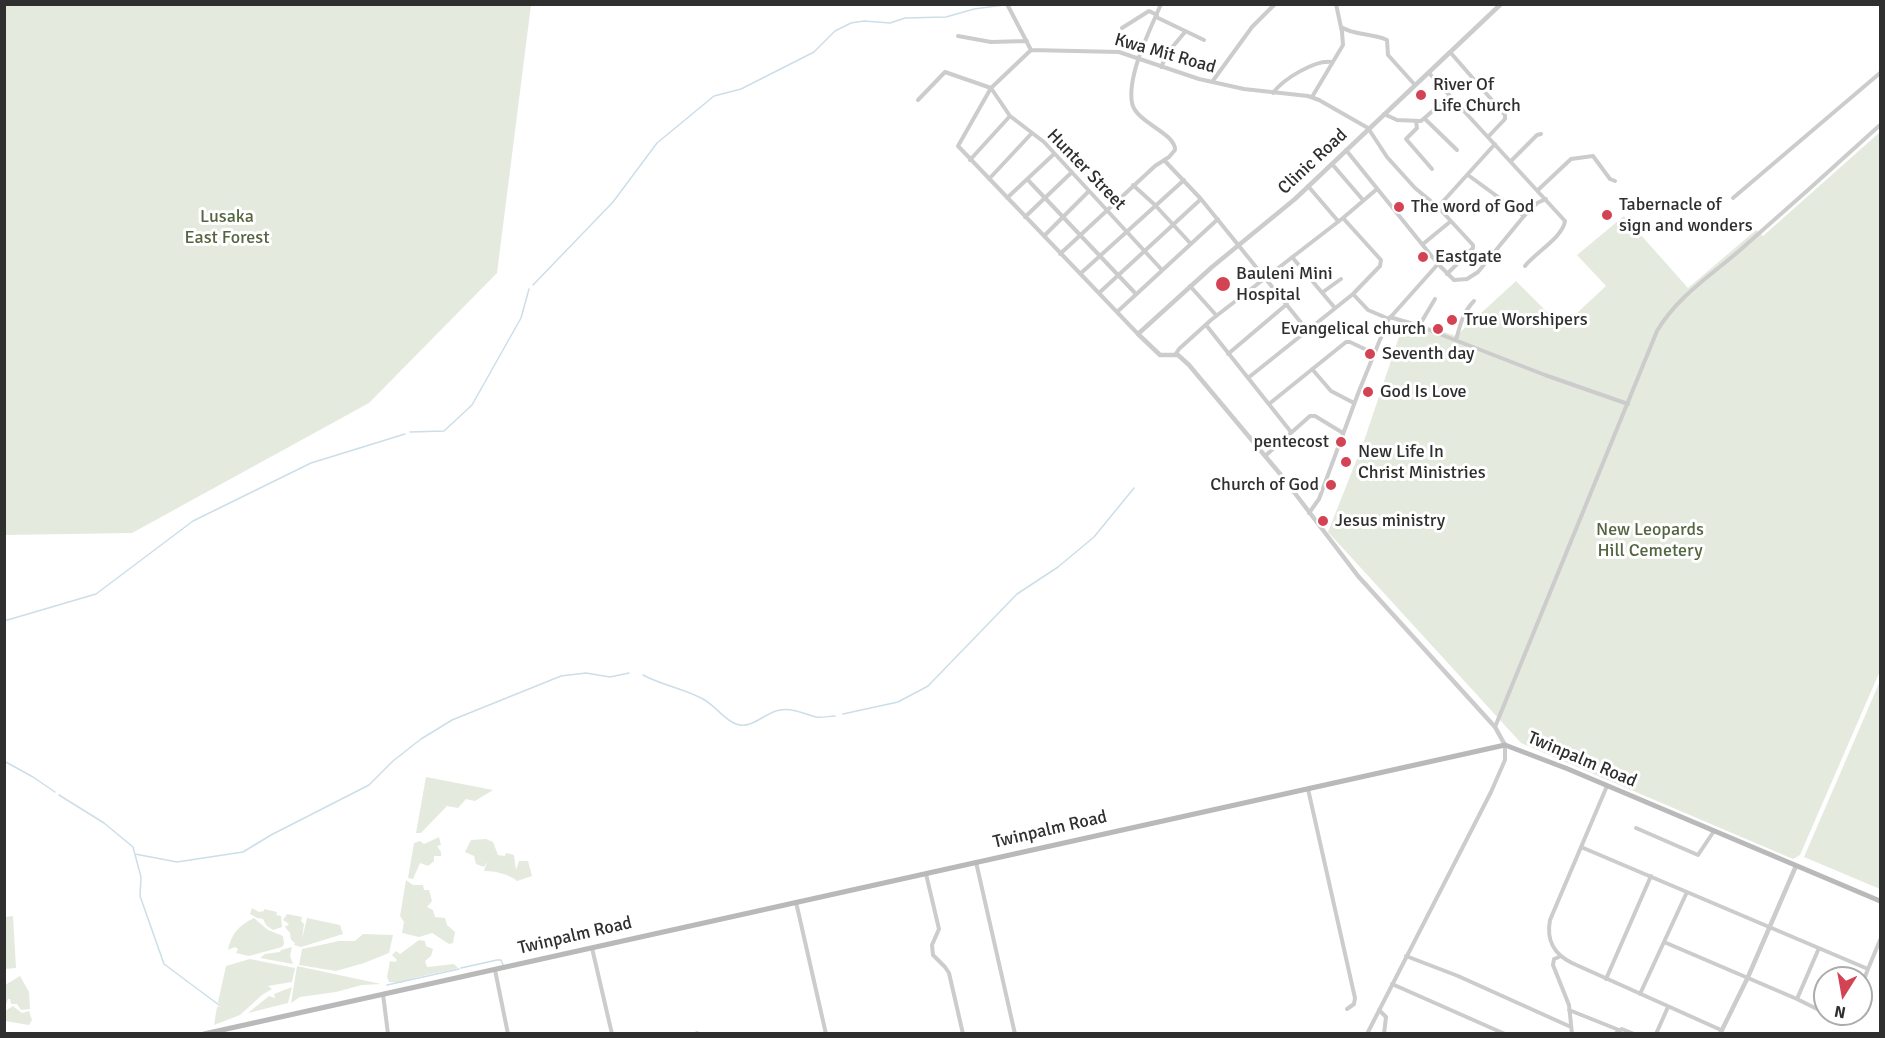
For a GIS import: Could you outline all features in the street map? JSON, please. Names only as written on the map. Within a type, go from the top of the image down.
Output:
[{"type":"main road","name":"Twinpalm Road","points":[[204,1034],[1505,745],[1549,761],[1881,901]]},
{"type":"street","points":[[1060,254],[1133,185],[1173,153],[1174,143],[1137,113],[1132,104],[1139,58],[1161,4]]},
{"type":"street","points":[[1212,82],[1252,27],[1275,4]]},
{"type":"street","points":[[1312,97],[1343,45],[1336,4]]},
{"type":"street","points":[[1008,5],[1031,50],[991,88],[958,146],[1160,355],[1175,354],[1216,315],[1343,218],[1377,189]]},
{"type":"street","name":"Clinic Road","points":[[1138,334],[1190,286],[1308,186],[1499,5]]},
{"type":"street","points":[[1122,28],[1149,11],[1204,40]]},
{"type":"street","points":[[1341,27],[1348,32],[1364,33],[1387,40],[1388,55],[1415,85]]},
{"type":"street","points":[[1161,67],[1169,51],[1185,32]]},
{"type":"street","points":[[958,36],[991,42],[1027,41]]},
{"type":"street","name":"Kwa Mit Road","points":[[1031,50],[1112,51],[1212,82],[1244,89],[1312,97],[1368,128]]},
{"type":"street","points":[[1450,52],[1505,115],[1505,120],[1488,137]]},
{"type":"street","points":[[1273,93],[1282,83],[1314,63],[1332,62]]},
{"type":"street","points":[[918,100],[945,72],[991,88]]},
{"type":"street","points":[[1429,73],[1565,221],[1559,233],[1525,266]]},
{"type":"street","points":[[1733,198],[1881,73]]},
{"type":"street","name":"Hunter Street","points":[[991,88],[1010,116],[1044,142],[1162,270]]},
{"type":"street","points":[[1384,114],[1397,120],[1425,119],[1450,96]]},
{"type":"street","points":[[970,160],[1010,116]]},
{"type":"street","points":[[1425,119],[1457,150]]},
{"type":"street","points":[[1416,121],[1417,128],[1406,140],[1432,170]]},
{"type":"street","points":[[1495,727],[1657,331],[1674,307],[1881,125]]},
{"type":"street","points":[[1368,128],[1387,157],[1474,246],[1447,274]]},
{"type":"street","points":[[989,180],[1032,134]]},
{"type":"street","points":[[1511,161],[1537,135],[1541,134]]},
{"type":"street","points":[[1438,207],[1496,144]]},
{"type":"street","points":[[1346,150],[1438,264],[1454,280],[1461,281],[1473,277],[1485,266],[1524,216],[1546,199]]},
{"type":"street","points":[[1007,198],[1054,154]]},
{"type":"street","points":[[1538,190],[1571,159],[1593,156],[1610,179],[1615,181]]},
{"type":"street","points":[[1164,160],[1218,219],[1307,330]]},
{"type":"street","points":[[1332,164],[1363,201]]},
{"type":"street","points":[[1025,217],[1072,172]]},
{"type":"street","points":[[1468,175],[1524,216]]},
{"type":"street","points":[[1027,179],[1136,294]]},
{"type":"street","points":[[1080,274],[1184,180]]},
{"type":"street","points":[[1133,185],[1191,244]]},
{"type":"street","points":[[1308,186],[1338,221]]},
{"type":"street","points":[[1044,236],[1089,191]]},
{"type":"street","points":[[1099,293],[1201,199]]},
{"type":"street","points":[[1248,378],[1353,294],[1381,263],[1343,218]]},
{"type":"street","points":[[1117,312],[1218,219]]},
{"type":"street","points":[[1423,244],[1451,221]]},
{"type":"street","points":[[1292,256],[1335,308]]},
{"type":"street","points":[[1309,514],[1319,499],[1354,403],[1389,318],[1438,264]]},
{"type":"street","points":[[1323,292],[1341,279]]},
{"type":"street","points":[[1190,286],[1216,315]]},
{"type":"street","points":[[1353,294],[1368,310],[1419,326],[1545,375],[1628,404]]},
{"type":"street","points":[[1419,326],[1435,299]]},
{"type":"street","points":[[1456,340],[1467,308],[1474,301]]},
{"type":"street","points":[[1228,354],[1287,304]]},
{"type":"street","points":[[1206,325],[1291,432]]},
{"type":"street","points":[[1269,404],[1348,341],[1375,354]]},
{"type":"street","points":[[1175,354],[1189,365],[1265,456],[1373,594],[1495,727],[1505,745],[1505,760],[1491,792],[1367,1034]]},
{"type":"street","points":[[1312,369],[1331,391],[1354,403]]},
{"type":"street","points":[[1265,456],[1306,418],[1312,416],[1343,433]]},
{"type":"street","points":[[1607,786],[1550,920],[1548,927],[1551,944],[1560,957],[1720,1032],[1748,977],[1796,866]]},
{"type":"street","points":[[1308,788],[1355,998],[1354,1004],[1347,1009]]},
{"type":"street","points":[[1635,828],[1698,855],[1714,831]]},
{"type":"street","points":[[1581,847],[1861,966]]},
{"type":"street","points":[[976,862],[1015,1034]]},
{"type":"street","points":[[926,873],[939,930],[932,951],[935,958],[949,973],[963,1034]]},
{"type":"street","points":[[1606,979],[1651,876]]},
{"type":"street","points":[[1641,994],[1687,892]]},
{"type":"street","points":[[796,902],[826,1034]]},
{"type":"street","points":[[1869,966],[1881,940]]},
{"type":"street","points":[[1664,942],[1813,1007]]},
{"type":"street","points":[[592,947],[612,1034]]},
{"type":"street","points":[[1797,999],[1819,948]]},
{"type":"street","points":[[1406,956],[1458,976],[1571,1027]]},
{"type":"street","points":[[1560,957],[1554,959],[1552,965],[1569,1010],[1572,1034]]},
{"type":"street","points":[[495,970],[508,1034]]},
{"type":"street","points":[[1392,984],[1505,1034]]},
{"type":"street","points":[[382,993],[388,1034]]},
{"type":"street","points":[[1656,1034],[1668,1007]]},
{"type":"street","points":[[1379,1010],[1386,1017],[1384,1034]]},
{"type":"street","points":[[1569,1010],[1617,1032],[1624,1029],[1634,1034]]},
{"type":"green space","name":"Lusaka East Forest","points":[[4,5],[531,5],[497,273],[369,403],[132,533],[5,535]]},
{"type":"green space","name":"New Leopards Hill Cemetery","points":[[1880,132],[1880,671],[1800,855],[1793,859],[1521,743],[1328,532],[1364,441],[1405,319],[1456,336],[1516,281],[1562,327],[1606,286],[1577,255],[1624,216],[1688,288],[1756,230],[1763,236]]},
{"type":"green space","points":[[1880,681],[1880,889],[1804,857]]},
{"type":"green space","points":[[426,777],[493,790],[475,801],[466,799],[458,808],[447,806],[421,833],[416,833]]},
{"type":"green space","points":[[439,837],[441,845],[437,846],[441,856],[434,856],[434,861],[428,866],[420,863],[413,879],[408,878],[414,843],[420,841],[424,844]]},
{"type":"green space","points":[[486,839],[493,842],[498,855],[505,856],[506,853],[514,855],[516,870],[519,861],[528,861],[532,876],[517,881],[502,873],[484,871],[487,862],[484,867],[476,864],[474,856],[465,852],[471,840]]},
{"type":"green space","points":[[406,880],[413,885],[423,885],[424,890],[429,890],[432,901],[427,907],[433,910],[435,917],[445,918],[447,925],[455,932],[453,943],[449,944],[432,933],[419,937],[402,933],[404,922],[400,916]]},
{"type":"green space","points":[[252,908],[259,912],[264,909],[277,912],[276,915],[281,916],[282,927],[273,930],[266,925],[263,919],[250,914]]},
{"type":"green space","points":[[287,914],[302,917],[301,921],[304,924],[302,939],[307,918],[340,925],[343,934],[301,947],[294,945],[285,927],[289,924],[283,920]]},
{"type":"green space","points":[[13,916],[16,968],[5,969],[5,917]]},
{"type":"green space","points":[[254,918],[268,930],[283,936],[282,947],[249,956],[236,953],[238,949],[235,947],[228,950],[236,931]]},
{"type":"green space","points":[[363,934],[393,935],[389,953],[336,971],[299,965],[302,949],[339,941],[355,941]]},
{"type":"green space","points":[[419,940],[425,941],[426,946],[433,949],[431,956],[425,961],[427,967],[454,964],[458,968],[402,983],[389,982],[387,977],[390,961],[397,960],[392,955],[396,951],[400,954]]},
{"type":"green space","points":[[292,947],[290,956],[293,964],[260,958],[265,954],[280,952]]},
{"type":"green space","points":[[250,959],[295,968],[292,982],[268,986],[272,989],[240,1015],[214,1025],[217,1007],[220,1006],[218,1002],[226,966]]},
{"type":"green space","points":[[297,966],[381,984],[362,985],[336,992],[300,997],[291,1003]]},
{"type":"green space","points":[[20,976],[29,992],[30,1009],[21,1010],[17,1004],[11,1004],[8,999],[5,1009],[5,985]]},
{"type":"green space","points":[[292,987],[288,1003],[248,1013],[269,996],[275,998],[274,994]]},
{"type":"green space","points":[[13,1006],[22,1013],[29,1011],[32,1020],[29,1025],[5,1021],[5,1011]]},
{"type":"waterway","points":[[149,4],[168,4]]},
{"type":"waterway","points":[[533,285],[613,202],[657,143],[714,96],[741,89],[814,52],[835,31],[851,23],[864,21],[890,23],[905,18],[946,17],[974,9],[1004,5]]},
{"type":"waterway","points":[[410,432],[444,431],[472,405],[521,318],[529,289]]},
{"type":"waterway","points":[[4,621],[96,594],[193,521],[311,463],[405,434]]},
{"type":"waterway","points":[[843,714],[898,702],[928,686],[1017,594],[1058,567],[1094,537],[1134,488]]},
{"type":"waterway","points":[[135,854],[177,862],[243,852],[271,835],[369,785],[393,761],[421,739],[452,720],[561,676],[586,673],[610,677],[629,673]]},
{"type":"waterway","points":[[643,675],[703,699],[736,724],[748,725],[780,710],[816,717],[835,716]]},
{"type":"waterway","points":[[4,761],[55,792]]},
{"type":"waterway","points":[[59,795],[104,823],[133,847],[141,877],[140,896],[164,964],[219,1005]]},
{"type":"waterway","points":[[461,968],[497,960],[501,960],[504,967]]},
{"type":"waterway","points":[[387,985],[459,969]]},
{"type":"place","name":"River Of Life Church","points":[[1421,95]]},
{"type":"place","name":"The word of God","points":[[1399,207]]},
{"type":"place","name":"Tabernacle of sign and wonders","points":[[1607,215]]},
{"type":"place","name":"Eastgate","points":[[1423,257]]},
{"type":"place","name":"Bauleni Mini Hospital","points":[[1223,284]]},
{"type":"place","name":"True Worshipers","points":[[1452,320]]},
{"type":"place","name":"Evangelical church","points":[[1438,329]]},
{"type":"place","name":"Seventh day","points":[[1370,354]]},
{"type":"place","name":"God Is Love","points":[[1368,392]]},
{"type":"place","name":"pentecost","points":[[1341,442]]},
{"type":"place","name":"New Life In Christ Ministries","points":[[1346,462]]},
{"type":"place","name":"Church of God","points":[[1331,485]]},
{"type":"place","name":"Jesus ministry","points":[[1323,521]]}]
